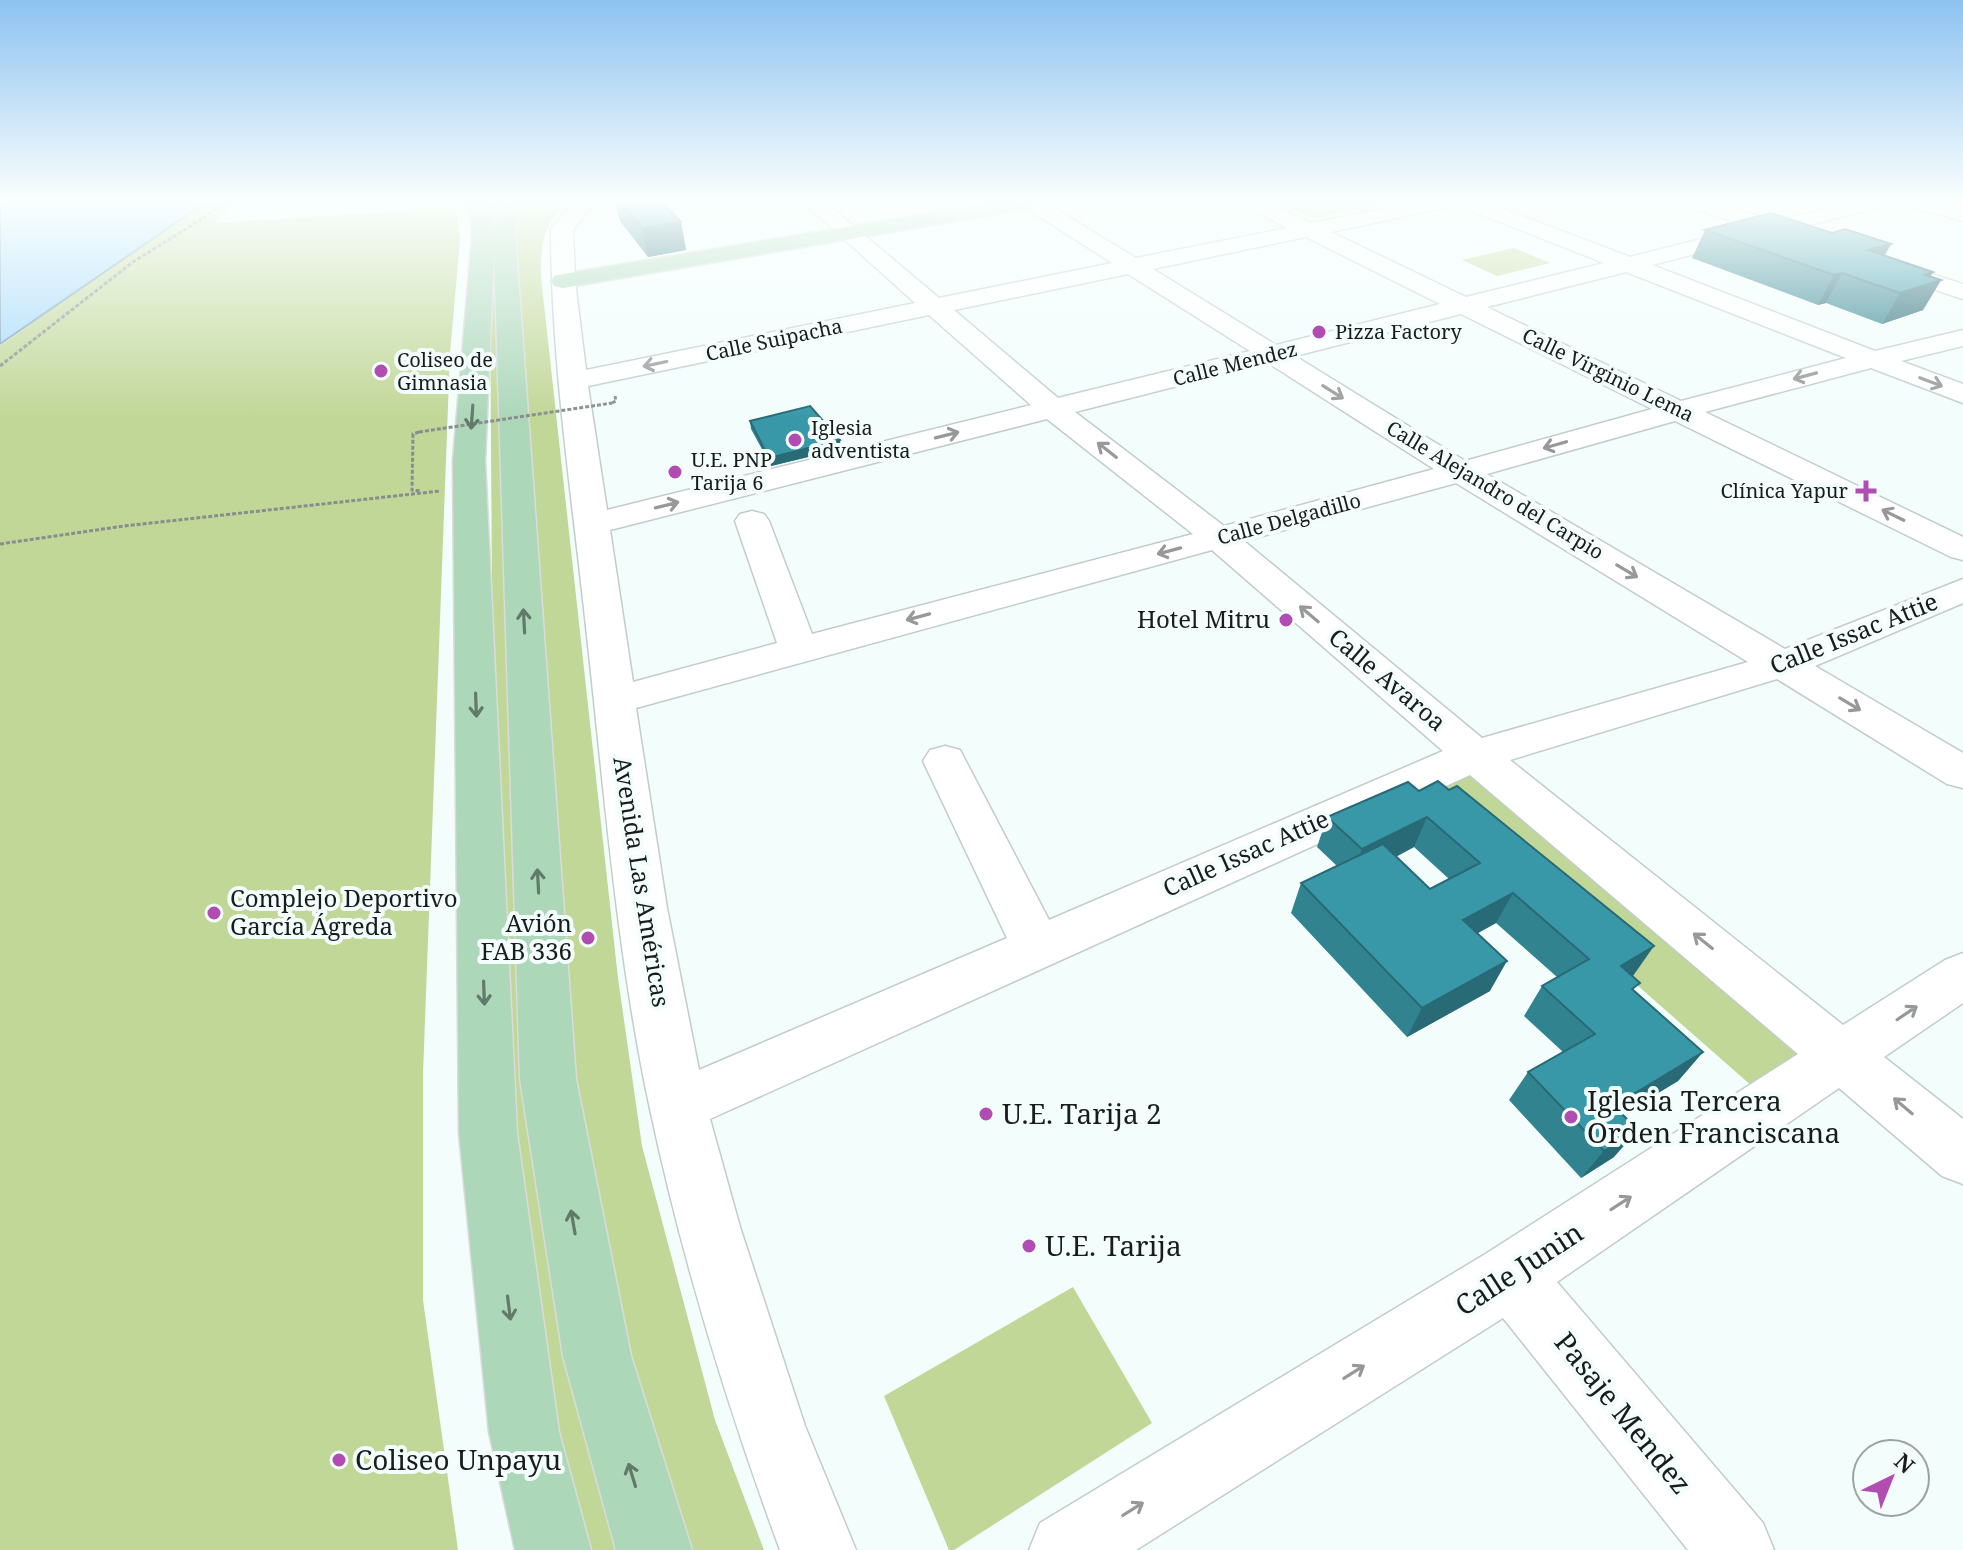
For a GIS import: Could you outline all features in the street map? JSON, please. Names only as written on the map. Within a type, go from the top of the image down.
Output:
[{"type":"main road","points":[[481,274],[469,461],[488,1133],[524,1432],[553,1550]]},
{"type":"main road","points":[[506,274],[548,1079],[597,1356],[654,1550]]},
{"type":"main road","points":[[563,281],[604,274]]},
{"type":"street","name":"Avenida Las Américas","points":[[563,274],[573,381],[642,908],[678,1106],[709,1227],[770,1426],[818,1550]]},
{"type":"street","name":"Calle Avaroa","points":[[898,274],[1053,409],[1219,538],[1475,755],[1963,1156]]},
{"type":"street","name":"Calle Suipacha","points":[[573,381],[1100,274]]},
{"type":"street","name":"Calle Alejandro del Carpio","points":[[1148,274],[1461,472],[1963,773]]},
{"type":"street","name":"Calle Virginio Lema","points":[[1400,274],[1963,550]]},
{"type":"street","name":"Calle Mendez","points":[[592,524],[1588,274]]},
{"type":"street","points":[[1654,274],[1963,394]]},
{"type":"street","points":[[1911,274],[1963,292]]},
{"type":"street","name":"Calle Delgadillo","points":[[614,701],[798,648],[1461,472],[1678,409],[1963,338]]},
{"type":"street","points":[[752,521],[798,648]]},
{"type":"street","name":"Calle Issac Attie","points":[[678,1106],[1475,755],[1784,664],[1963,590]]},
{"type":"street","points":[[945,761],[1037,947]]},
{"type":"street","name":"Calle Junin","points":[[1067,1550],[1510,1276],[1963,975]]},
{"type":"street","name":"Pasaje Mendez","points":[[1510,1276],[1736,1550]]},
{"type":"path","points":[[0,366],[117,274]]},
{"type":"path","points":[[0,544],[124,526],[449,488],[412,490],[413,434],[612,403]]},
{"type":"green space","name":"Complejo Deportivo García Ágreda","points":[[101,274],[457,274],[450,353],[423,1074],[423,1300],[458,1550],[0,1550],[0,346]]},
{"type":"green space","points":[[489,274],[506,274],[555,1278],[601,1499],[617,1550],[576,1550],[529,1324],[493,755]]},
{"type":"green space","points":[[517,274],[541,274],[618,978],[642,1146],[715,1420],[764,1550],[680,1550],[661,1493],[576,1114]]},
{"type":"green space","points":[[1474,760],[1823,1044],[1753,1087],[1407,783]]},
{"type":"green space","points":[[1073,1287],[1152,1423],[954,1550],[949,1550],[884,1396]]},
{"type":"water","points":[[0,274],[101,274],[0,344]]},
{"type":"building","points":[[1846,274],[1927,274],[1941,280],[1900,293]]},
{"type":"building","name":"Iglesia adventista","points":[[810,406],[840,440],[769,458],[750,421]]},
{"type":"building","points":[[1438,781],[1449,790],[1457,786],[1654,946],[1621,966],[1640,983],[1632,989],[1703,1052],[1614,1106],[1638,1130],[1604,1151],[1528,1072],[1595,1034],[1542,986],[1589,959],[1513,893],[1463,920],[1507,961],[1422,1008],[1301,883],[1383,844],[1430,889],[1480,863],[1427,817],[1362,849],[1327,817],[1408,782],[1419,791]]},
{"type":"place","name":"Pizza Factory","points":[[1319,332]]},
{"type":"place","name":"Coliseo de Gimnasia","points":[[381,371]]},
{"type":"place","name":"Iglesia adventista","points":[[795,440]]},
{"type":"place","name":"U.E. PNP Tarija 6","points":[[675,472]]},
{"type":"place","name":"Clínica Yapur","points":[[1866,491]]},
{"type":"place","name":"Hotel Mitru","points":[[1286,620]]},
{"type":"place","name":"Complejo Deportivo García Ágreda","points":[[214,913]]},
{"type":"place","name":"Avión FAB 336","points":[[588,938]]},
{"type":"place","name":"U.E. Tarija 2","points":[[986,1114]]},
{"type":"place","name":"Iglesia Tercera Orden Franciscana","points":[[1571,1117]]},
{"type":"place","name":"U.E. Tarija","points":[[1029,1246]]},
{"type":"place","name":"Coliseo Unpayu","points":[[339,1460]]}]
